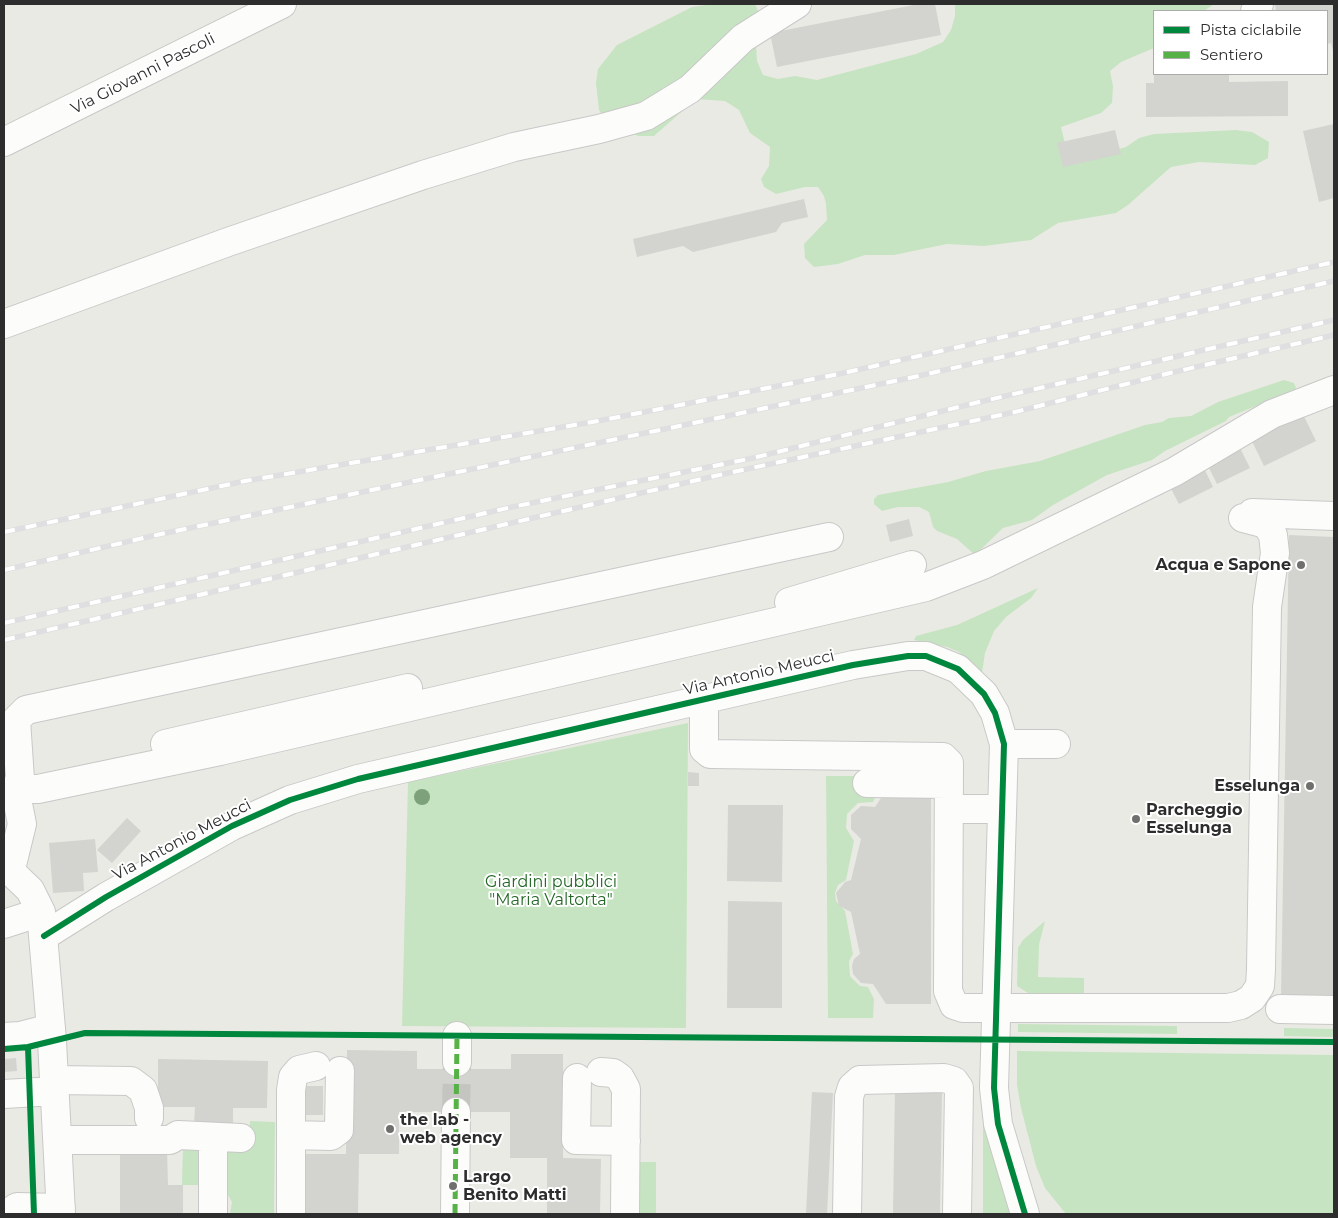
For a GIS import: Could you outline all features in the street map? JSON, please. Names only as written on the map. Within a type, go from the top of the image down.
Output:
[{"type":"street","name":"Via Giovanni Pascoli","points":[[4,142],[282,4]]},
{"type":"street","points":[[4,324],[228,242],[423,175],[514,147],[646,116],[690,89],[743,38],[797,4]]},
{"type":"street","points":[[11,786],[38,788],[220,751],[926,588],[983,566],[1174,472],[1272,414],[1334,390]]},
{"type":"street","points":[[704,699],[704,749],[710,754],[943,757],[949,762],[948,991],[950,1000],[954,1005],[963,1008],[1228,1008],[1241,1005],[1252,998],[1260,986],[1267,607],[1275,553],[1273,535],[1266,524],[1247,515],[1334,516]]},
{"type":"street","points":[[7,1214],[17,1207],[61,1211],[55,1085],[42,924],[30,890],[7,867],[22,824],[11,786],[16,720],[26,710],[829,537]]},
{"type":"street","points":[[11,786],[278,717],[779,604],[912,565]]},
{"type":"street","name":"Via Antonio Meucci","points":[[4,924],[42,924],[106,897],[232,826],[290,800],[358,779],[880,659],[926,656],[958,669],[984,694],[995,713],[1004,744],[998,1008],[994,1088],[998,1124],[1025,1214]]},
{"type":"street","points":[[1004,744],[1056,744]]},
{"type":"street","points":[[866,783],[949,796],[1002,809]]},
{"type":"street","points":[[1280,1009],[1334,1010]]},
{"type":"street","points":[[4,1037],[20,1036],[51,1028]]},
{"type":"street","points":[[292,1135],[331,1136],[339,1130],[328,1068],[300,1070],[293,1077],[291,1090],[292,1214]]},
{"type":"street","points":[[625,1214],[626,1141],[624,1083],[613,1073],[589,1075],[576,1140],[626,1141]]},
{"type":"street","points":[[847,1214],[849,1097],[852,1087],[860,1080],[944,1078],[954,1081],[959,1088],[957,1214]]},
{"type":"street","points":[[4,1094],[55,1085],[131,1081],[143,1090],[149,1108],[149,1118]]},
{"type":"street","points":[[455,1214],[456,1112]]},
{"type":"street","points":[[58,1140],[170,1140],[178,1136],[240,1138]]},
{"type":"street","points":[[213,1137],[213,1214]]},
{"type":"street","name":"Via Antonio Meucci","points":[[1007,1156],[1044,1214]]},
{"type":"green space","points":[[713,4],[755,4],[760,15],[756,45],[757,61],[763,75],[778,79],[795,76],[817,80],[916,54],[943,42],[951,30],[955,16],[955,4],[1214,4],[1205,10],[1153,10],[1153,48],[1121,62],[1110,71],[1113,86],[1112,103],[1101,113],[1061,127],[1065,144],[1096,156],[1126,147],[1139,138],[1154,134],[1236,130],[1252,132],[1269,142],[1268,158],[1255,165],[1199,162],[1171,167],[1128,205],[1116,213],[1058,223],[1031,240],[984,246],[947,244],[894,255],[865,255],[838,264],[814,267],[805,258],[804,244],[827,220],[824,196],[818,187],[805,187],[776,194],[764,187],[761,179],[769,166],[770,147],[750,133],[739,110],[725,101],[696,99],[654,136],[638,136],[607,122],[599,110],[596,83],[598,69],[617,45],[692,7]]},
{"type":"green space","points":[[1284,380],[1294,383],[1296,388],[1293,393],[1283,395],[1229,417],[1226,421],[1165,451],[1152,460],[1107,475],[1053,505],[1032,520],[1003,528],[975,555],[957,539],[937,531],[933,527],[929,512],[919,507],[898,507],[882,511],[874,504],[874,499],[878,495],[948,482],[986,471],[1040,461],[1145,425],[1162,422],[1169,418],[1191,416],[1218,402]]},
{"type":"green space","points":[[1038,588],[1031,598],[1006,617],[994,631],[985,653],[982,673],[959,652],[947,647],[914,640],[916,636],[957,625]]},
{"type":"green space","name":"Giardini pubblici \"Maria Valtorta\"","points":[[688,723],[686,1028],[402,1026],[408,782]]},
{"type":"green space","points":[[826,776],[860,776],[877,794],[873,802],[858,803],[847,814],[846,828],[854,841],[846,880],[838,885],[835,893],[836,901],[845,911],[853,954],[849,961],[850,976],[860,986],[868,987],[874,999],[873,1018],[828,1018]]},
{"type":"green space","points":[[1045,921],[1039,945],[1038,977],[1084,978],[1084,998],[1048,997],[1028,993],[1017,986],[1018,948],[1023,940]]},
{"type":"green space","points":[[1018,1024],[1177,1026],[1177,1034],[1018,1032]]},
{"type":"green space","points":[[1284,1028],[1334,1029],[1334,1037],[1284,1036]]},
{"type":"green space","points":[[1017,1051],[1334,1055],[1334,1214],[1066,1214],[1045,1188],[1036,1166],[1017,1085]]},
{"type":"green space","points":[[983,1118],[995,1155],[1017,1214],[983,1214]]},
{"type":"green space","points":[[250,1121],[275,1122],[274,1214],[230,1214],[232,1202],[228,1195],[221,1190],[222,1151],[250,1144]]},
{"type":"green space","points":[[183,1143],[202,1144],[204,1185],[182,1185]]},
{"type":"green space","points":[[639,1162],[656,1162],[656,1214],[638,1214]]},
{"type":"building","points":[[919,4],[935,4],[941,35],[777,67],[770,33]]},
{"type":"building","points":[[1275,4],[1334,4],[1334,55],[1331,43],[1328,44],[1328,10],[1276,10]]},
{"type":"building","points":[[1154,75],[1229,75],[1229,82],[1288,81],[1288,116],[1146,117],[1146,83],[1154,83]]},
{"type":"building","points":[[1334,124],[1334,198],[1319,202],[1303,131]]},
{"type":"building","points":[[1115,130],[1121,154],[1063,167],[1057,143]]},
{"type":"building","points":[[804,199],[808,217],[782,223],[776,232],[693,252],[683,246],[637,257],[633,239]]},
{"type":"building","points":[[1302,412],[1316,441],[1264,466],[1250,437]]},
{"type":"building","points":[[1238,444],[1250,468],[1217,484],[1205,460]]},
{"type":"building","points":[[1203,466],[1213,487],[1179,504],[1168,483]]},
{"type":"building","points":[[909,519],[913,536],[890,542],[886,525]]},
{"type":"building","name":"Esselunga","points":[[1289,535],[1334,537],[1334,995],[1281,995]]},
{"type":"building","points":[[688,772],[699,773],[699,786],[688,786]]},
{"type":"building","points":[[883,795],[931,795],[931,1004],[886,1004],[873,984],[861,983],[853,974],[852,966],[854,959],[860,954],[851,912],[839,906],[836,893],[845,882],[851,880],[861,839],[851,829],[851,815],[861,806],[875,807]]},
{"type":"building","points":[[728,805],[783,805],[782,882],[727,881]]},
{"type":"building","points":[[127,818],[141,831],[112,863],[97,850]]},
{"type":"building","points":[[95,839],[98,872],[83,873],[84,891],[53,893],[49,843]]},
{"type":"building","points":[[728,901],[782,902],[782,1008],[727,1008]]},
{"type":"building","points":[[347,1050],[417,1051],[417,1069],[511,1069],[511,1054],[563,1054],[563,1158],[601,1159],[600,1214],[547,1214],[547,1158],[510,1158],[510,1112],[399,1112],[399,1154],[359,1154],[358,1214],[305,1214],[305,1154],[346,1154]]},
{"type":"building","points":[[16,1058],[17,1071],[4,1072],[4,1059]]},
{"type":"building","points":[[158,1059],[268,1061],[267,1108],[233,1108],[233,1124],[194,1124],[195,1107],[158,1107]]},
{"type":"building","points":[[303,1086],[323,1086],[323,1115],[303,1115]]},
{"type":"building","points":[[895,1089],[942,1090],[940,1214],[893,1214]]},
{"type":"building","points":[[812,1092],[833,1093],[827,1214],[806,1214]]},
{"type":"building","points":[[120,1148],[167,1148],[168,1185],[183,1185],[183,1214],[120,1214]]},
{"type":"tunnel","points":[[456,1112],[457,1062]]},
{"type":"railway","points":[[4,532],[245,481],[598,421],[839,374],[1334,262]]},
{"type":"railway","points":[[4,570],[161,534],[914,377],[1334,281]]},
{"type":"railway","points":[[4,623],[512,507],[753,458],[975,403],[1334,320]]},
{"type":"railway","points":[[4,640],[728,473],[1015,412],[1170,373],[1334,335]]},
{"type":"marked path","points":[[455,1214],[457,1036]]},
{"type":"cycle path","points":[[44,936],[106,897],[232,826],[290,800],[358,779],[853,665],[908,656],[926,656],[958,669],[984,694],[995,713],[1004,744],[994,1088],[998,1124],[1025,1214]]},
{"type":"cycle path","points":[[4,1049],[28,1047],[85,1033],[1334,1042]]},
{"type":"cycle path","points":[[28,1047],[34,1214]]},
{"type":"place","name":"Acqua e Sapone","points":[[1301,565]]},
{"type":"place","name":"Esselunga","points":[[1310,786]]},
{"type":"place","name":"Parcheggio Esselunga","points":[[1136,819]]},
{"type":"place","name":"the lab - web agency","points":[[390,1129]]},
{"type":"place","name":"Largo Benito Matti","points":[[453,1186]]}]
